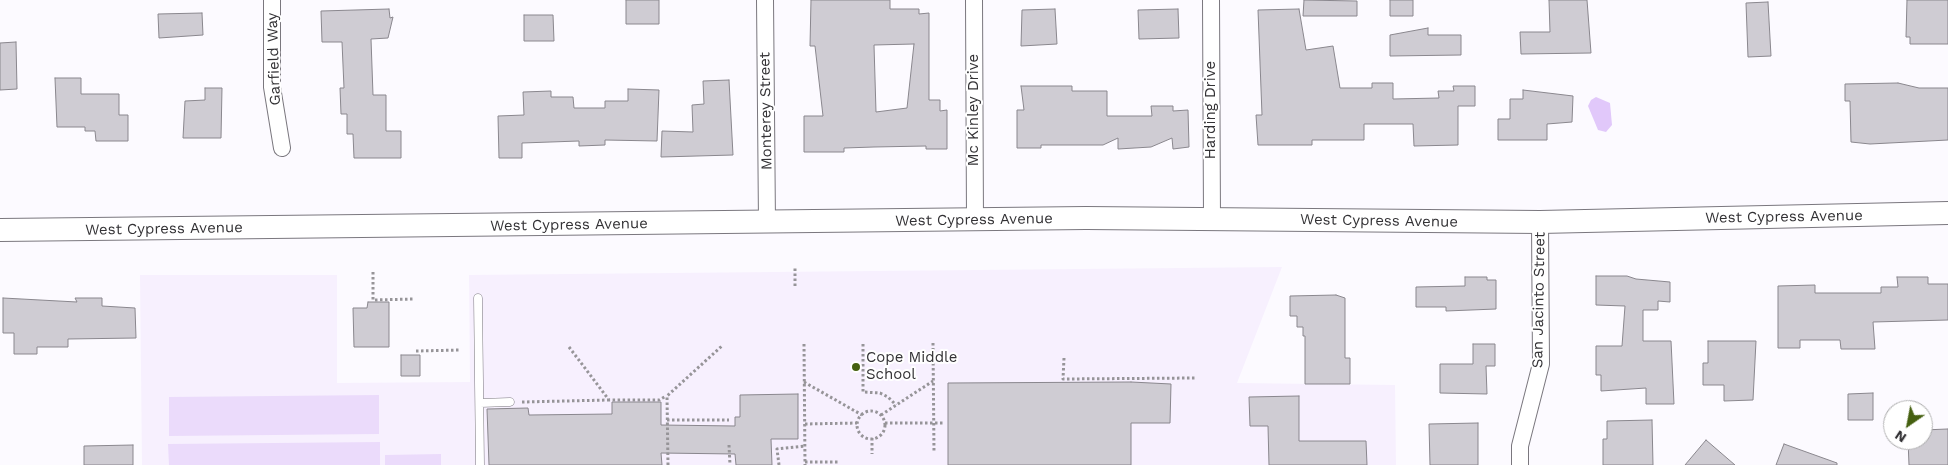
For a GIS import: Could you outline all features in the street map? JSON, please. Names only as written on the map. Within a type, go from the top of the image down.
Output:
[{"type":"main road","name":"West Cypress Avenue","points":[[0,230],[975,220],[1212,219],[1540,222],[1948,213]]},
{"type":"street","name":"Garfield Way","points":[[272,0],[272,87],[282,148]]},
{"type":"street","name":"Monterey Street","points":[[765,0],[767,223]]},
{"type":"street","name":"Mc Kinley Drive","points":[[974,0],[975,220]]},
{"type":"street","name":"Harding Drive","points":[[1211,0],[1212,219]]},
{"type":"street","name":"San Jacinto Street","points":[[1520,465],[1520,446],[1541,364],[1540,222]]},
{"type":"lane","points":[[478,298],[480,465]]},
{"type":"lane","points":[[480,403],[510,402]]},
{"type":"path","points":[[795,268],[795,286]]},
{"type":"path","points":[[373,272],[373,300],[415,300]]},
{"type":"path","points":[[934,343],[934,453]]},
{"type":"path","points":[[804,344],[805,464],[838,462]]},
{"type":"path","points":[[864,344],[863,392],[880,393],[896,405]]},
{"type":"path","points":[[510,402],[659,400],[667,396],[723,345]]},
{"type":"path","points":[[569,347],[609,400]]},
{"type":"path","points":[[416,351],[460,350]]},
{"type":"path","points":[[1064,358],[1063,379],[1196,378]]},
{"type":"path","points":[[881,415],[934,381]]},
{"type":"path","points":[[804,382],[862,414]]},
{"type":"path","points":[[667,396],[668,465]]},
{"type":"path","points":[[870,411],[881,415],[885,423],[880,435],[872,438],[860,432],[858,423],[862,414],[870,411]]},
{"type":"path","points":[[667,420],[729,420]]},
{"type":"path","points":[[805,424],[858,423]]},
{"type":"path","points":[[885,423],[944,423]]},
{"type":"path","points":[[872,438],[872,454]]},
{"type":"path","points":[[729,445],[730,465]]},
{"type":"path","points":[[779,465],[777,448],[805,446]]},
{"type":"shaded area","points":[[1596,97],[1610,103],[1612,125],[1606,132],[1598,130],[1588,106],[1591,100]]},
{"type":"shaded area","name":"Cope Middle School","points":[[1282,267],[1237,383],[1395,385],[1396,465],[142,465],[140,275],[337,275],[337,383],[470,382],[469,275]]},
{"type":"shaded area","points":[[379,395],[379,434],[169,436],[169,397]]},
{"type":"shaded area","points":[[380,442],[380,465],[169,465],[168,444]]},
{"type":"shaded area","points":[[441,454],[441,465],[385,465],[385,455]]},
{"type":"building","points":[[626,0],[659,0],[659,24],[626,24]]},
{"type":"building","points":[[811,0],[890,0],[890,9],[919,9],[919,14],[929,13],[929,100],[940,100],[940,111],[947,110],[947,149],[926,149],[926,146],[874,147],[844,148],[844,152],[804,152],[804,116],[823,116],[815,46],[810,46]],"holes":[[[914,44],[907,108],[876,112],[874,45]]]},
{"type":"building","points":[[1304,0],[1357,1],[1357,16],[1303,16]]},
{"type":"building","points":[[1390,0],[1413,0],[1413,16],[1390,16]]},
{"type":"building","points":[[1549,0],[1587,0],[1591,53],[1521,54],[1520,32],[1550,32]]},
{"type":"building","points":[[1907,0],[1948,0],[1948,44],[1910,44],[1910,37],[1906,37]]},
{"type":"building","points":[[1768,2],[1771,56],[1748,57],[1746,3]]},
{"type":"building","points":[[389,9],[390,18],[393,17],[388,38],[371,39],[373,95],[386,95],[386,131],[401,131],[401,158],[354,158],[353,134],[347,134],[347,114],[341,114],[340,88],[344,88],[342,42],[322,42],[321,11]]},
{"type":"building","points":[[1055,9],[1057,44],[1021,46],[1022,10]]},
{"type":"building","points":[[1178,9],[1179,38],[1139,39],[1138,10]]},
{"type":"building","points":[[1299,9],[1306,50],[1333,46],[1340,88],[1372,88],[1372,83],[1393,83],[1393,99],[1439,98],[1438,91],[1454,91],[1453,86],[1475,86],[1475,106],[1458,106],[1458,145],[1414,146],[1413,124],[1364,124],[1364,140],[1312,140],[1312,145],[1258,145],[1256,115],[1262,115],[1258,10]]},
{"type":"building","points":[[202,13],[203,35],[159,38],[158,14]]},
{"type":"building","points":[[524,15],[553,15],[554,41],[524,41]]},
{"type":"building","points":[[1428,28],[1428,35],[1461,35],[1461,55],[1390,56],[1390,35]]},
{"type":"building","points":[[16,42],[17,89],[0,90],[0,43]]},
{"type":"building","points":[[55,78],[81,78],[81,94],[119,94],[119,115],[128,115],[128,141],[96,141],[95,131],[85,131],[85,127],[57,127]]},
{"type":"building","points":[[729,80],[733,155],[661,157],[662,131],[693,132],[692,105],[704,104],[703,81]]},
{"type":"building","points":[[1898,83],[1919,88],[1948,88],[1948,140],[1870,144],[1851,142],[1850,101],[1845,101],[1845,84]]},
{"type":"building","points":[[1021,86],[1072,86],[1072,91],[1107,91],[1107,116],[1152,116],[1151,106],[1173,106],[1173,111],[1188,110],[1189,147],[1173,149],[1172,138],[1151,147],[1118,149],[1118,138],[1103,145],[1041,145],[1041,148],[1017,148],[1017,110],[1024,110]]},
{"type":"building","points":[[205,88],[222,88],[221,138],[183,138],[185,101],[205,100]]},
{"type":"building","points":[[628,89],[659,90],[657,141],[605,140],[605,145],[579,146],[579,141],[522,143],[522,158],[499,158],[498,116],[524,115],[523,92],[551,91],[551,97],[573,97],[574,108],[605,108],[605,101],[628,101]]},
{"type":"building","points":[[1523,90],[1573,96],[1572,122],[1547,124],[1547,140],[1498,140],[1498,119],[1510,119],[1510,99],[1523,99]]},
{"type":"building","points":[[1596,276],[1627,276],[1636,279],[1670,282],[1670,302],[1658,301],[1658,310],[1643,310],[1643,341],[1671,341],[1674,404],[1646,404],[1646,388],[1601,391],[1601,375],[1596,375],[1596,346],[1622,346],[1625,306],[1596,305]]},
{"type":"building","points":[[1465,277],[1487,277],[1487,280],[1496,280],[1496,309],[1446,311],[1446,307],[1416,307],[1416,287],[1465,286]]},
{"type":"building","points":[[1897,277],[1928,277],[1928,284],[1948,284],[1948,320],[1873,322],[1875,349],[1841,349],[1840,340],[1800,340],[1800,348],[1778,348],[1778,286],[1815,285],[1815,293],[1881,293],[1881,287],[1898,287]]},
{"type":"building","points":[[1336,295],[1345,298],[1345,358],[1350,358],[1350,384],[1305,384],[1305,336],[1303,336],[1303,327],[1297,327],[1297,316],[1290,316],[1290,296]]},
{"type":"building","points":[[3,298],[77,302],[75,298],[102,298],[102,306],[135,308],[136,338],[68,339],[68,347],[37,347],[37,354],[14,354],[14,333],[3,333]]},
{"type":"building","points":[[368,302],[389,302],[389,347],[354,347],[353,308],[367,308]]},
{"type":"building","points":[[1708,341],[1756,341],[1753,400],[1724,401],[1724,385],[1703,385],[1703,363],[1708,363]]},
{"type":"building","points":[[1473,344],[1495,344],[1495,366],[1486,366],[1487,394],[1440,393],[1440,364],[1473,364]]},
{"type":"building","points":[[401,355],[420,355],[420,376],[401,376]]},
{"type":"building","points":[[1131,382],[1171,384],[1170,423],[1131,423],[1131,465],[948,465],[948,383]]},
{"type":"building","points":[[1873,393],[1873,420],[1848,420],[1848,394]]},
{"type":"building","points":[[798,394],[798,439],[771,439],[772,465],[736,465],[735,454],[661,453],[662,465],[489,465],[487,409],[528,408],[529,415],[612,414],[612,402],[661,402],[661,425],[735,426],[735,417],[740,417],[740,395]]},
{"type":"building","points":[[1299,396],[1299,441],[1366,441],[1367,465],[1269,465],[1268,426],[1250,426],[1249,397]]},
{"type":"building","points":[[1652,420],[1653,465],[1603,465],[1603,439],[1607,439],[1607,421]]},
{"type":"building","points":[[1478,423],[1478,465],[1430,465],[1429,424]]},
{"type":"building","points":[[1948,429],[1948,465],[1909,465],[1908,450],[1933,450],[1933,430]]},
{"type":"building","points":[[1706,440],[1735,465],[1685,465]]},
{"type":"building","points":[[1784,444],[1837,463],[1837,465],[1776,465]]},
{"type":"building","points":[[133,445],[133,465],[84,465],[84,446]]},
{"type":"place","name":"Cope Middle School","points":[[856,367]]}]
